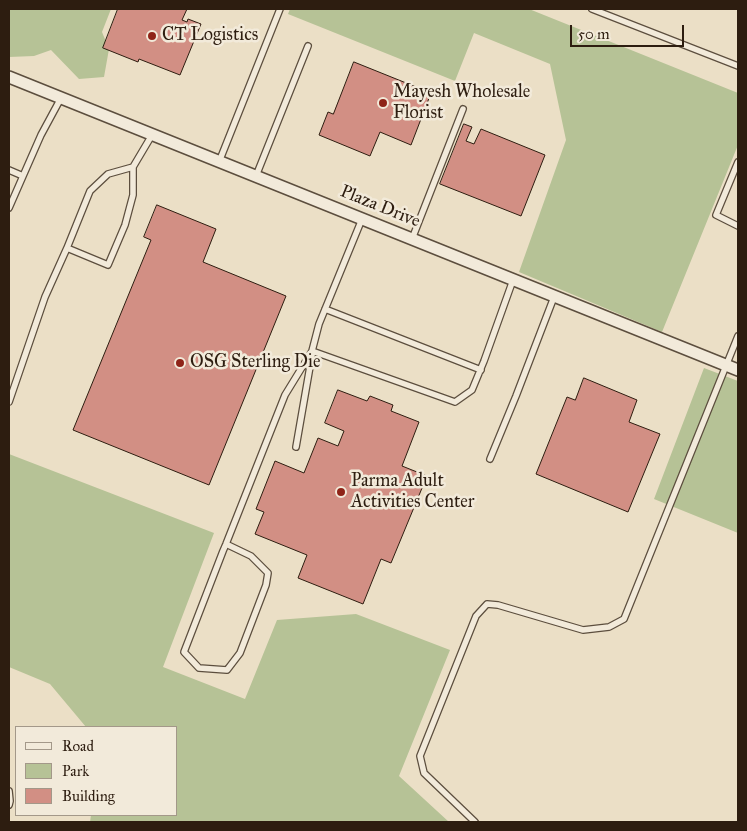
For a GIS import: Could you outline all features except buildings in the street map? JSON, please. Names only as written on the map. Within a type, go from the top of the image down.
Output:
[{"type":"street","name":"Plaza Drive","points":[[9,77],[733,368]]},
{"type":"lane","points":[[219,162],[280,9]]},
{"type":"lane","points":[[592,9],[738,66]]},
{"type":"lane","points":[[256,176],[308,46]]},
{"type":"lane","points":[[9,208],[41,135],[61,98]]},
{"type":"lane","points":[[412,239],[463,109]]},
{"type":"lane","points":[[66,248],[108,265],[125,225],[133,195],[132,167],[152,135]]},
{"type":"lane","points":[[738,162],[716,215],[738,226]]},
{"type":"lane","points":[[9,402],[45,297],[90,191],[108,174],[132,167]]},
{"type":"lane","points":[[9,170],[23,176]]},
{"type":"lane","points":[[296,447],[312,351],[319,324],[362,219]]},
{"type":"lane","points":[[312,351],[455,402],[472,390],[514,280]]},
{"type":"lane","points":[[490,459],[554,297]]},
{"type":"lane","points":[[326,309],[481,370]]},
{"type":"lane","points":[[475,822],[424,774],[420,756],[476,616],[487,604],[498,605],[583,630],[609,627],[624,619],[733,368],[738,336]]},
{"type":"lane","points":[[226,544],[251,556],[268,573],[266,586],[240,653],[227,670],[198,668],[184,652],[226,544],[284,395],[312,351]]},
{"type":"lane","points":[[9,791],[9,805]]},
{"type":"green space","points":[[9,9],[111,9],[102,32],[109,49],[104,77],[79,79],[51,50],[34,56],[9,57]]},
{"type":"green space","points":[[290,9],[529,9],[738,93],[738,145],[662,332],[519,272],[566,140],[550,64],[474,33],[455,81],[288,14]]},
{"type":"green space","points":[[704,368],[738,381],[738,533],[654,499]]},
{"type":"green space","points":[[9,454],[214,533],[163,667],[245,699],[277,620],[356,614],[450,650],[399,776],[449,822],[90,822],[91,816],[178,816],[178,726],[85,726],[50,684],[9,667]]},
{"type":"place","name":"CT Logistics","points":[[152,36]]},
{"type":"place","name":"Mayesh Wholesale Florist","points":[[383,103]]},
{"type":"place","name":"OSG Sterling Die","points":[[180,363]]},
{"type":"place","name":"Parma Adult Activities Center","points":[[341,492]]}]
